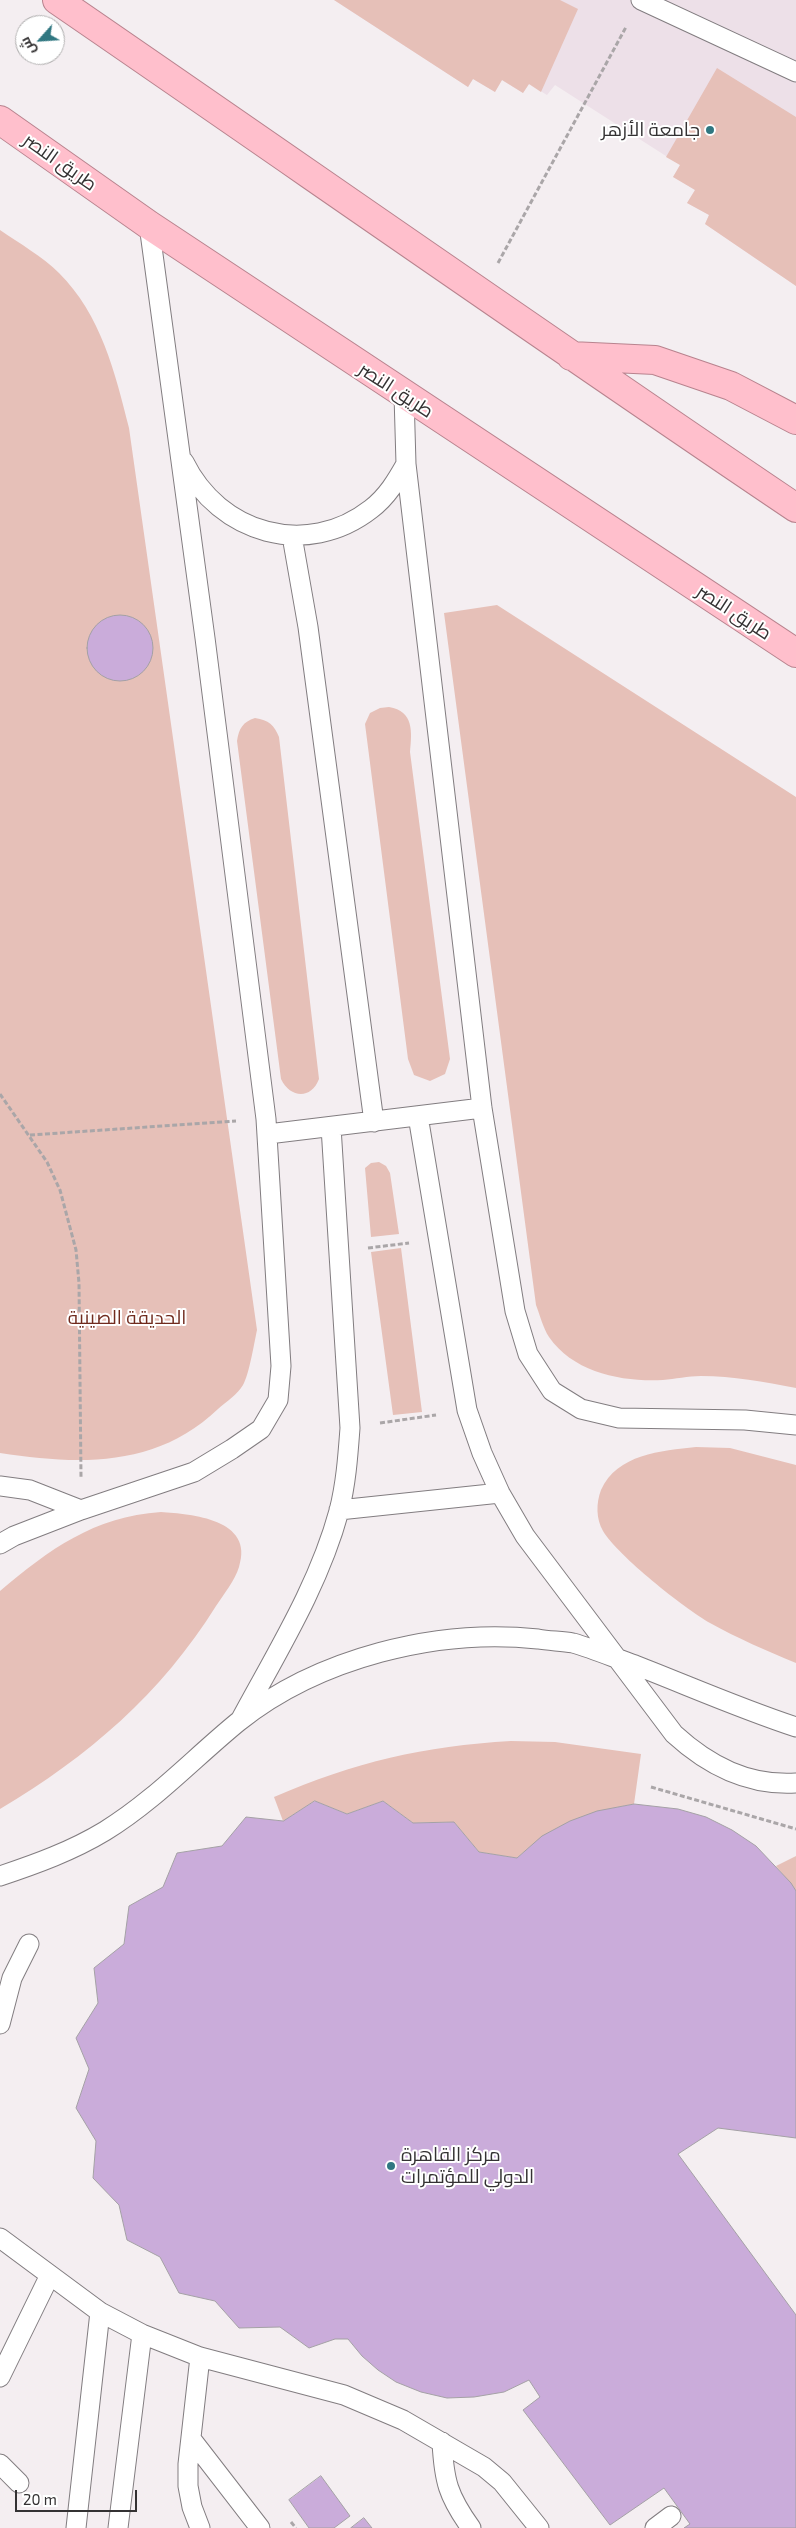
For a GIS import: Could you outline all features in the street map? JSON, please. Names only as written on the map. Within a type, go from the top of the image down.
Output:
[{"type":"highway","points":[[57,0],[483,293],[571,356],[796,508]]},
{"type":"highway","name":"طريق النصر","points":[[0,120],[149,225],[796,653]]},
{"type":"highway","points":[[571,356],[655,360],[731,386],[796,420]]},
{"type":"lane","points":[[641,0],[796,72]]},
{"type":"lane","points":[[0,1544],[14,1536],[81,1510],[194,1472],[261,1429],[278,1400],[281,1366],[267,1126],[149,225]]},
{"type":"lane","points":[[404,395],[406,464],[482,1108],[515,1311],[528,1354],[552,1391],[581,1409],[619,1418],[745,1420],[796,1425]]},
{"type":"lane","points":[[179,452],[193,479],[211,502],[235,520],[263,531],[292,536],[320,533],[348,524],[372,508],[392,488],[406,464]]},
{"type":"lane","points":[[292,536],[308,627],[374,1122]]},
{"type":"lane","points":[[267,1126],[331,1127],[482,1108]]},
{"type":"lane","points":[[418,1116],[437,1239],[468,1410],[482,1453],[500,1493],[525,1536],[674,1734],[695,1753],[718,1767],[743,1778],[779,1784],[796,1783]]},
{"type":"lane","points":[[240,1720],[296,1619],[327,1548],[339,1510],[348,1459],[350,1428],[331,1127]]},
{"type":"lane","points":[[0,1486],[30,1490],[81,1510]]},
{"type":"lane","points":[[339,1510],[500,1493]]},
{"type":"lane","points":[[0,1876],[53,1858],[106,1831],[153,1796],[240,1720],[289,1689],[342,1665],[398,1647],[456,1638],[514,1637],[572,1643],[617,1658],[757,1714],[796,1727]]},
{"type":"lane","points":[[0,2024],[12,1978],[30,1944]]},
{"type":"lane","points":[[0,2238],[100,2312],[142,2334],[200,2358],[344,2395],[404,2420],[484,2467],[502,2482],[540,2528]]},
{"type":"lane","points":[[0,2377],[50,2275]]},
{"type":"lane","points":[[76,2528],[100,2312]]},
{"type":"lane","points":[[118,2528],[142,2334]]},
{"type":"lane","points":[[200,2358],[188,2486],[192,2507],[200,2528]]},
{"type":"lane","points":[[192,2440],[260,2528]]},
{"type":"lane","points":[[442,2442],[443,2470],[447,2489],[471,2528]]},
{"type":"lane","points":[[0,2464],[19,2484]]},
{"type":"lane","points":[[655,2528],[671,2516]]},
{"type":"path","points":[[483,293],[626,26]]},
{"type":"path","points":[[0,1094],[47,1162],[60,1190],[76,1250],[79,1283],[81,1510]]},
{"type":"path","points":[[30,1135],[267,1126]]},
{"type":"path","points":[[340,1252],[437,1239]]},
{"type":"path","points":[[350,1428],[468,1410]]},
{"type":"path","points":[[651,1788],[796,1829]]},
{"type":"shaded area","name":"جامعة الأزهر","points":[[334,0],[796,0],[796,286],[705,224],[709,215],[687,203],[695,190],[673,177],[680,165],[555,85],[547,95],[529,84],[523,93],[502,80],[495,92],[473,79],[468,87]]},
{"type":"green space","points":[[334,0],[560,0],[578,9],[541,92],[529,84],[523,93],[502,80],[495,92],[473,79],[468,87]]},
{"type":"green space","points":[[717,68],[796,117],[796,286],[705,224],[709,215],[687,203],[695,190],[673,177],[680,165],[666,157]]},
{"type":"green space","name":"الحديقة الصينية","points":[[0,230],[53,267],[86,307],[112,365],[129,428],[257,1330],[245,1380],[232,1398],[194,1428],[169,1442],[143,1452],[115,1458],[59,1459],[0,1453]]},
{"type":"green space","points":[[497,605],[796,797],[796,1388],[713,1376],[663,1380],[616,1377],[585,1367],[572,1359],[559,1349],[543,1326],[536,1305],[444,613]]},
{"type":"green space","points":[[389,707],[403,713],[410,724],[410,752],[450,1059],[445,1074],[430,1081],[414,1075],[408,1059],[365,724],[370,713],[380,708]]},
{"type":"green space","points":[[255,718],[270,724],[279,737],[319,1079],[311,1091],[300,1094],[290,1090],[281,1079],[237,741],[242,726],[247,721]]},
{"type":"green space","points":[[379,1162],[386,1166],[390,1173],[399,1234],[371,1237],[365,1168],[371,1163]]},
{"type":"green space","points":[[401,1248],[422,1412],[393,1415],[371,1252]]},
{"type":"green space","points":[[696,1447],[730,1448],[796,1465],[796,1663],[741,1639],[699,1616],[669,1594],[622,1554],[603,1531],[599,1521],[599,1495],[608,1478],[618,1469],[641,1456]]},
{"type":"green space","points":[[161,1512],[203,1518],[217,1522],[229,1529],[238,1538],[241,1551],[239,1567],[235,1577],[195,1638],[172,1667],[121,1721],[64,1767],[0,1809],[0,1591],[55,1549],[93,1528],[137,1515]]},
{"type":"green space","points":[[511,1741],[555,1742],[641,1754],[634,1804],[585,1816],[558,1828],[517,1858],[479,1852],[454,1822],[413,1823],[383,1801],[347,1814],[315,1801],[283,1821],[274,1797],[333,1774],[390,1758],[449,1747]]},
{"type":"green space","points":[[796,1856],[796,1891],[776,1866]]},
{"type":"building","points":[[120,615],[133,618],[143,625],[150,635],[153,648],[150,661],[143,671],[133,678],[120,681],[107,678],[97,671],[90,661],[87,648],[90,635],[97,625],[107,618]]},
{"type":"building","name":"مركز القاهرة الدولي للمؤتمرات","points":[[315,1801],[347,1814],[383,1801],[413,1823],[454,1822],[479,1852],[517,1858],[542,1836],[570,1821],[597,1811],[634,1804],[678,1809],[706,1817],[732,1830],[756,1846],[791,1883],[796,1891],[796,2138],[718,2128],[678,2154],[796,2315],[796,2528],[684,2528],[690,2524],[664,2488],[610,2525],[523,2410],[540,2397],[529,2380],[504,2392],[474,2397],[447,2398],[421,2392],[396,2382],[378,2370],[362,2356],[348,2339],[335,2339],[309,2348],[280,2327],[239,2328],[215,2301],[179,2293],[160,2257],[127,2240],[119,2205],[93,2178],[96,2141],[76,2108],[89,2069],[76,2038],[98,2003],[94,1968],[124,1944],[129,1906],[163,1887],[177,1853],[222,1846],[246,1817],[283,1821]]},
{"type":"building","points":[[321,2476],[350,2516],[334,2528],[309,2528],[289,2500]]},
{"type":"building","points":[[364,2518],[372,2528],[351,2528]]},
{"type":"place","name":"جامعة الأزهر","points":[[710,130]]},
{"type":"place","name":"مركز القاهرة الدولي للمؤتمرات","points":[[391,2166]]}]
